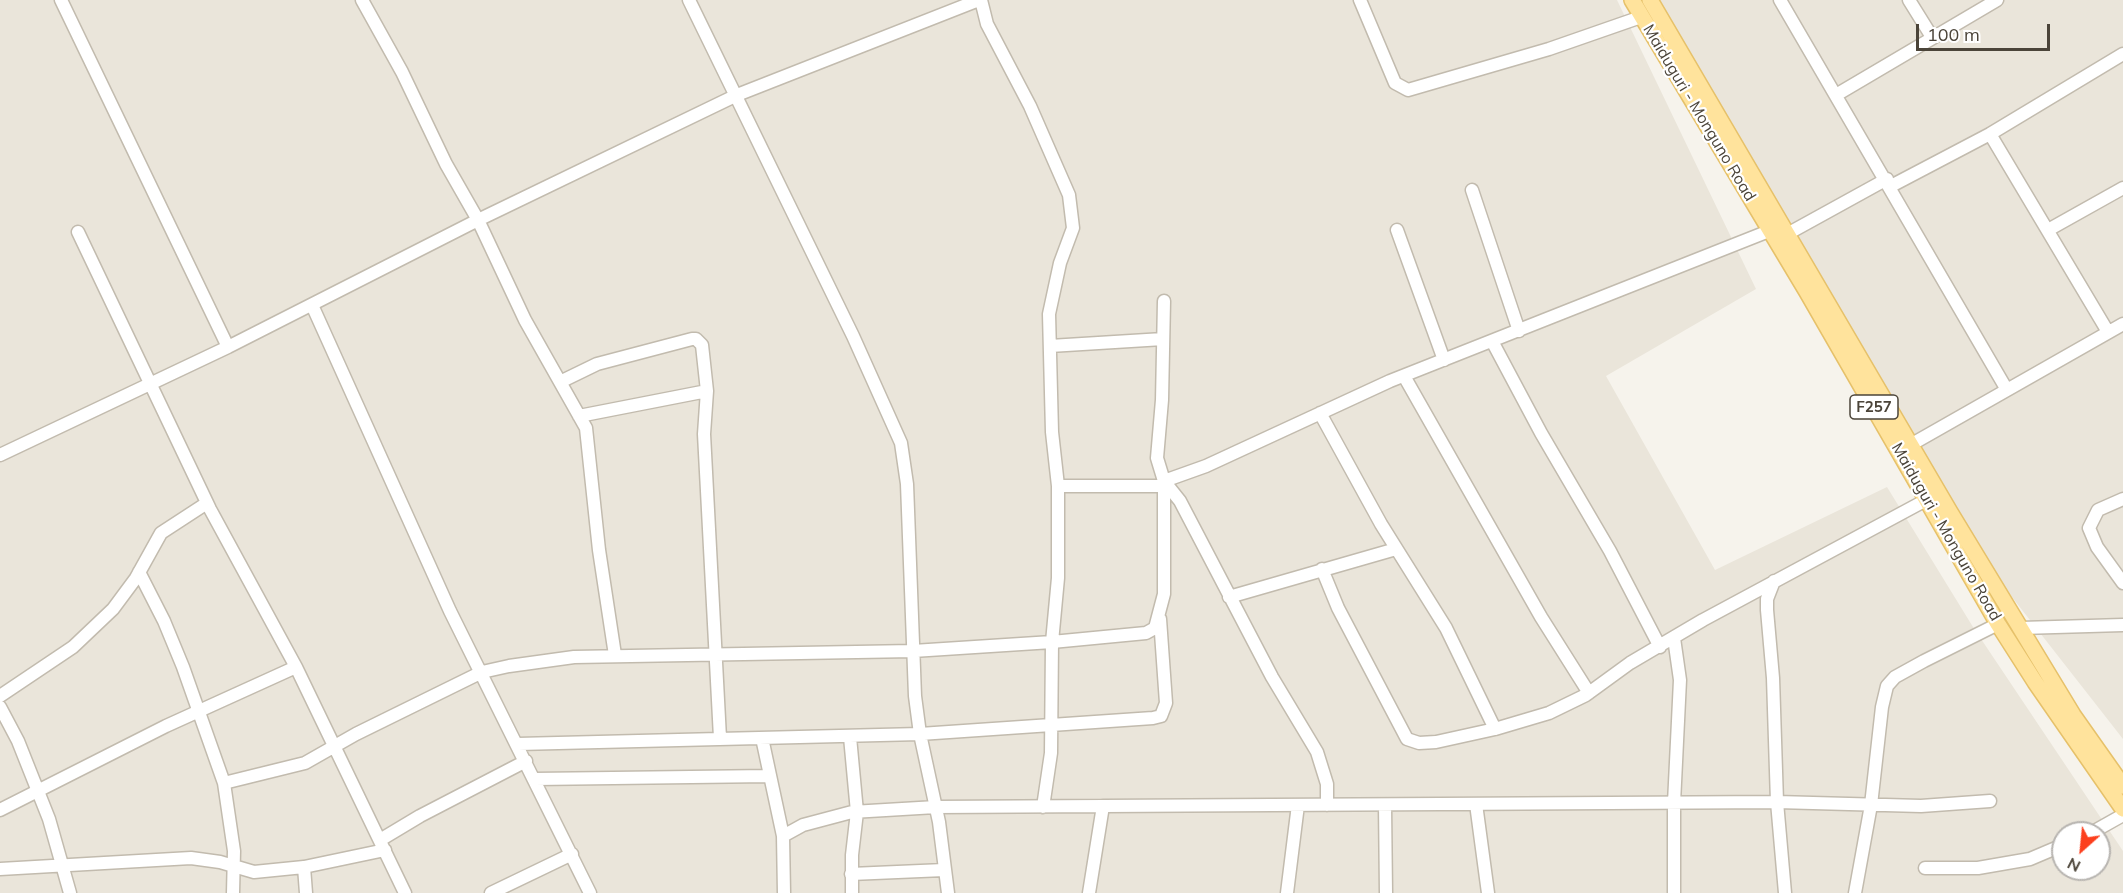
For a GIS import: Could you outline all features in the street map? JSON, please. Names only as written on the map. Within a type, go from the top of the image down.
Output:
[{"type":"main road","name":"Maiduguri - Monguno Road","points":[[1632,0],[1769,231],[2021,628],[2073,715],[2123,786]]},
{"type":"main road","name":"Maiduguri - Monguno Road","points":[[1650,0],[1789,233],[1905,448],[1928,499],[1998,624],[2035,682],[2123,809]]},
{"type":"street","points":[[61,0],[228,347]]},
{"type":"street","points":[[362,0],[402,72],[446,165],[478,220],[525,320],[586,428],[599,550],[615,655]]},
{"type":"street","points":[[689,0],[737,95],[901,443],[907,484],[913,651],[920,734],[936,807],[948,893]]},
{"type":"street","points":[[0,455],[228,347],[478,220],[737,95],[980,0],[987,24],[1030,106],[1068,195],[1073,228],[1060,263],[1049,314],[1052,432],[1058,486],[1058,578],[1052,642],[1051,726],[1043,807]]},
{"type":"street","points":[[1360,0],[1395,83],[1408,90],[1549,49],[1641,17]]},
{"type":"street","points":[[1780,0],[1889,183],[2007,390]]},
{"type":"street","points":[[1909,0],[1932,37]]},
{"type":"street","points":[[1836,95],[1998,0]]},
{"type":"street","points":[[1789,233],[1990,134],[2123,54]]},
{"type":"street","points":[[1990,134],[2108,332]]},
{"type":"street","points":[[2048,230],[2123,188]]},
{"type":"street","points":[[1472,190],[1519,331]]},
{"type":"street","points":[[1397,230],[1444,360]]},
{"type":"street","points":[[1058,486],[1164,483],[1404,375],[1769,231]]},
{"type":"street","points":[[78,232],[207,503],[296,667],[405,893]]},
{"type":"street","points":[[518,744],[920,734],[1161,716],[1166,703],[1160,618],[1164,594],[1164,483],[1157,458],[1164,301]]},
{"type":"street","points":[[312,305],[450,611],[590,893]]},
{"type":"street","points":[[1905,448],[2123,324]]},
{"type":"street","points":[[560,382],[597,364],[696,339],[702,345],[707,391],[704,434],[720,738]]},
{"type":"street","points":[[1050,346],[1163,339]]},
{"type":"street","points":[[1492,341],[1541,433],[1610,551],[1660,647]]},
{"type":"street","points":[[1404,375],[1541,617],[1589,693]]},
{"type":"street","points":[[579,416],[707,391]]},
{"type":"street","points":[[1320,413],[1396,549],[1446,628],[1495,729]]},
{"type":"street","points":[[1164,483],[1180,501],[1272,677],[1317,752],[1327,784],[1327,805]]},
{"type":"street","points":[[1322,569],[1338,608],[1407,739],[1419,743],[1436,742],[1495,729],[1549,713],[1589,693],[1630,663],[1774,581],[1928,499]]},
{"type":"street","points":[[2123,499],[2098,510],[2089,528],[2097,547],[2123,583]]},
{"type":"street","points":[[0,696],[73,647],[114,609],[139,572],[161,533],[207,503]]},
{"type":"street","points":[[1229,597],[1396,549]]},
{"type":"street","points":[[139,572],[164,621],[224,783],[234,866],[233,893]]},
{"type":"street","points":[[1774,581],[1767,599],[1773,678],[1777,802],[1785,893]]},
{"type":"street","points":[[224,783],[305,763],[334,746],[482,672],[574,657],[913,651],[1052,642],[1146,633],[1155,628],[1160,618]]},
{"type":"street","points":[[1855,893],[1887,686],[1895,677],[1998,624]]},
{"type":"street","points":[[2021,628],[2123,625]]},
{"type":"street","points":[[1674,638],[1680,680],[1674,803],[1674,893]]},
{"type":"street","points":[[0,810],[38,793],[166,726],[296,667]]},
{"type":"street","points":[[0,707],[18,741],[38,793],[63,865],[70,893]]},
{"type":"street","points":[[850,737],[857,812],[851,874],[852,893]]},
{"type":"street","points":[[762,738],[783,836],[784,893]]},
{"type":"street","points":[[0,869],[191,858],[254,872],[304,867],[382,845],[420,816],[526,761]]},
{"type":"street","points":[[535,779],[769,776]]},
{"type":"street","points":[[783,836],[803,825],[857,812],[936,807],[1777,802],[1921,806],[1990,801]]},
{"type":"street","points":[[1476,804],[1488,893]]},
{"type":"street","points":[[1287,893],[1298,805]]},
{"type":"street","points":[[1385,805],[1386,893]]},
{"type":"street","points":[[1089,893],[1103,806]]},
{"type":"street","points":[[1925,868],[1978,868],[2030,859],[2051,850]]},
{"type":"street","points":[[491,893],[572,854]]},
{"type":"street","points":[[304,867],[306,893]]},
{"type":"street","points":[[851,874],[944,870]]},
{"type":"shaded area","points":[[0,0],[1617,0],[1756,289],[1606,376],[1715,570],[1887,487],[1973,627],[2103,821],[2051,821],[2051,881],[2111,881],[2111,833],[2123,851],[2123,893],[0,893]]},
{"type":"shaded area","points":[[1646,0],[2123,0],[2123,739],[1929,491]]}]
